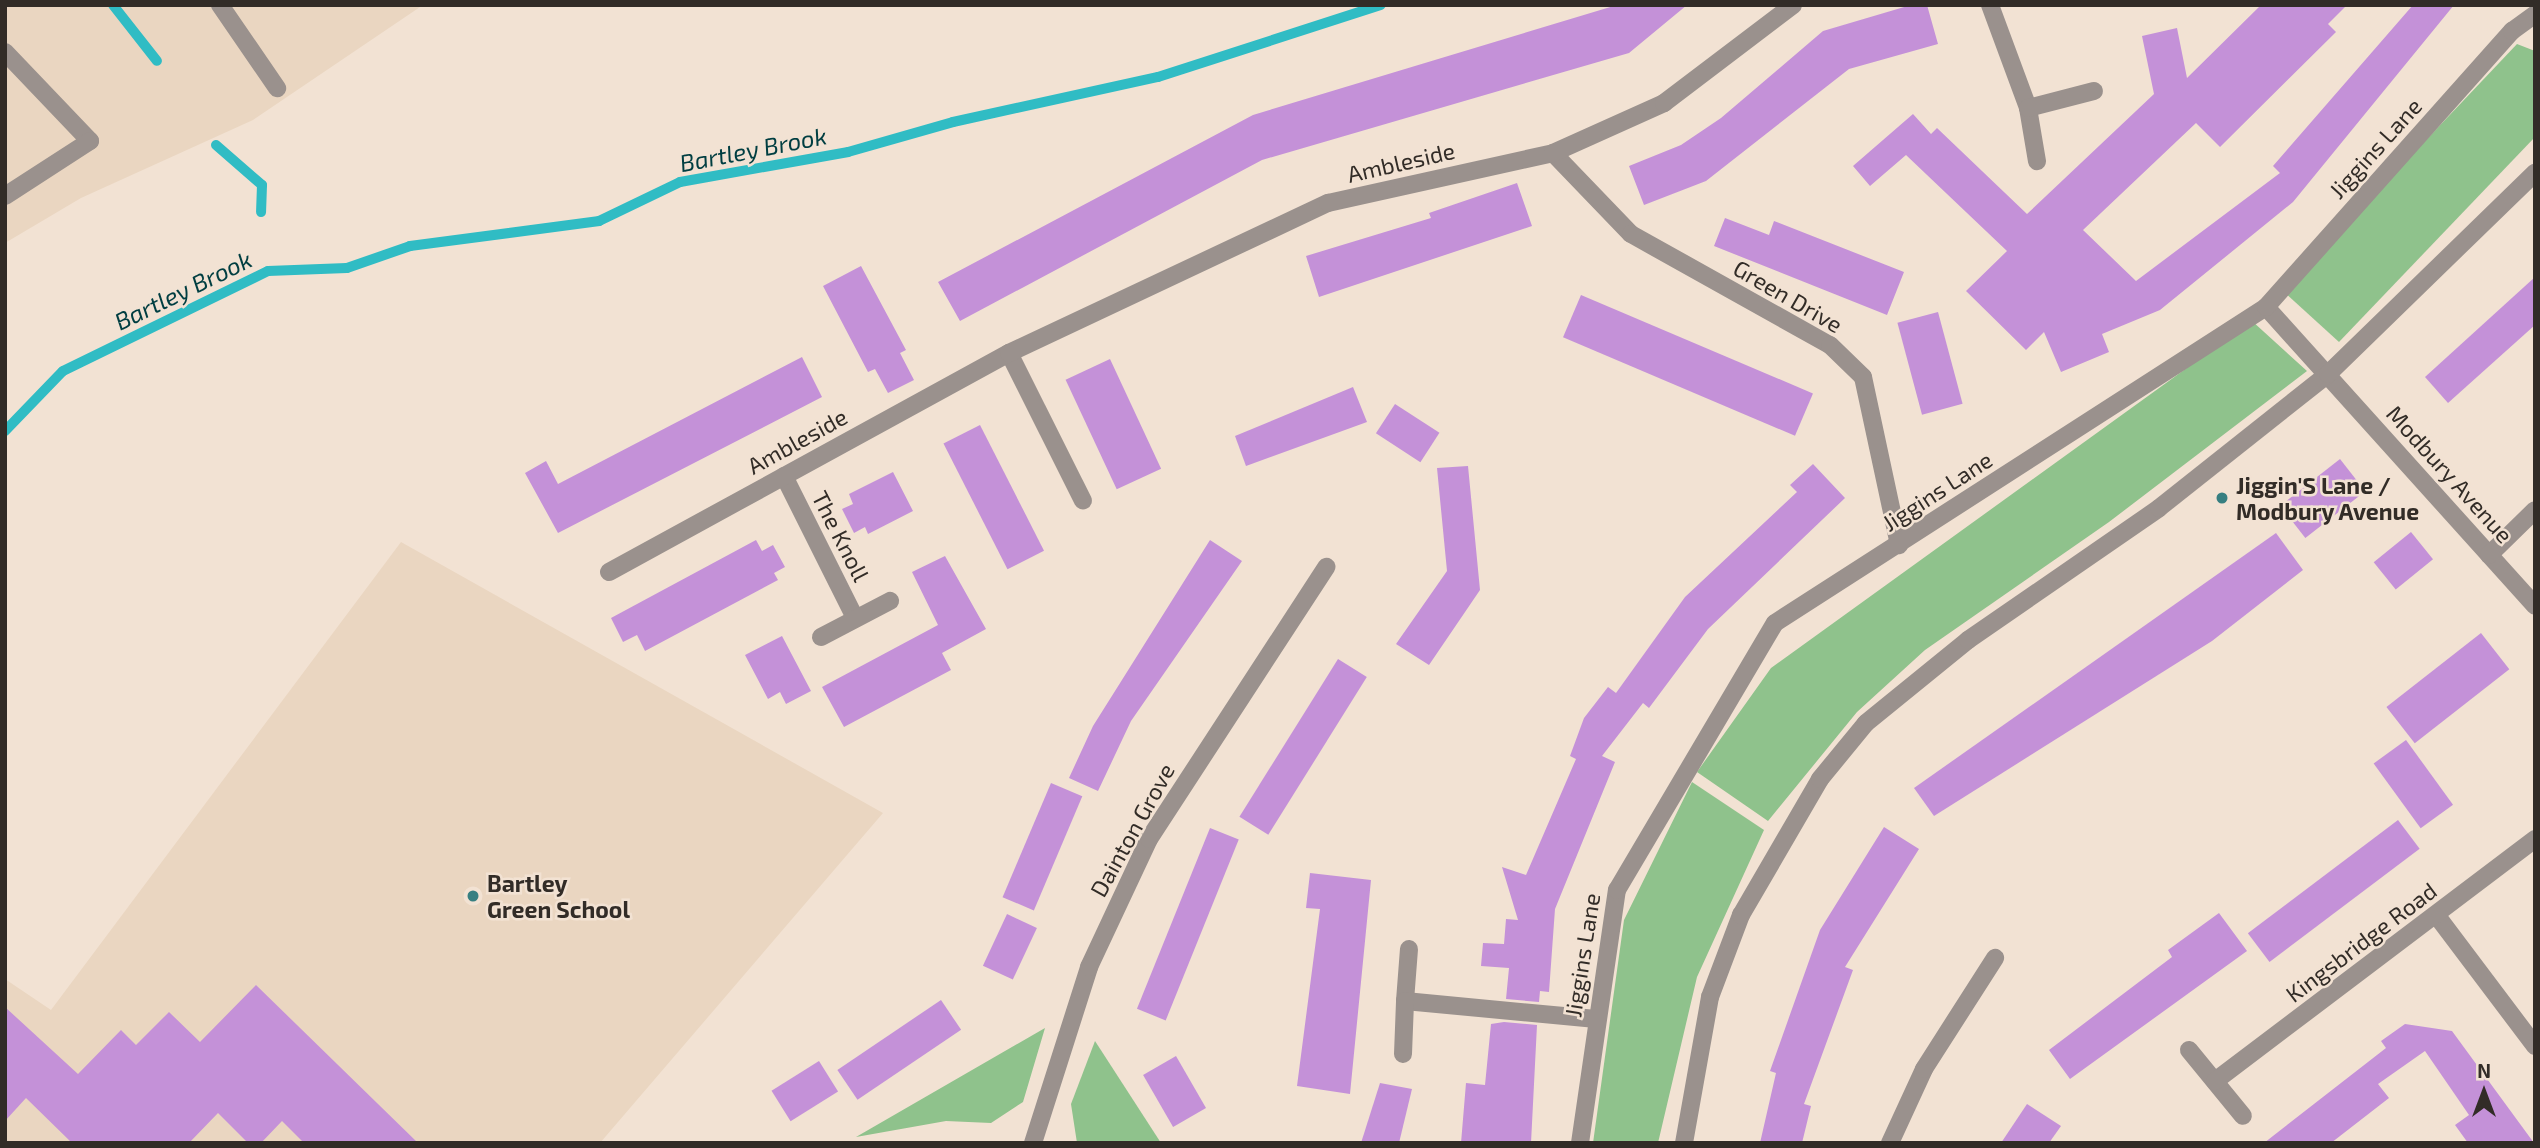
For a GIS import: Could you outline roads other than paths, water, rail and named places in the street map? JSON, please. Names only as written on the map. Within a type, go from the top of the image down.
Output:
[{"type":"street","points":[[220,5],[277,88]]},
{"type":"street","name":"Ambleside","points":[[609,572],[1009,353],[1328,203],[1553,153],[1664,103],[1793,5]]},
{"type":"street","points":[[1990,5],[2028,108],[2037,161]]},
{"type":"street","name":"Jiggins Lane","points":[[1580,1143],[1616,890],[1774,623],[2266,307],[2535,14]]},
{"type":"street","points":[[5,52],[90,141],[5,196]]},
{"type":"street","points":[[2028,108],[2094,91]]},
{"type":"street","name":"Green Drive","points":[[1553,153],[1631,234],[1830,345],[1863,377],[1899,545]]},
{"type":"street","points":[[1684,1143],[1710,997],[1741,915],[1820,779],[1866,723],[1968,640],[2159,508],[2328,374],[2535,173]]},
{"type":"street","name":"Modbury Avenue","points":[[2266,307],[2535,606]]},
{"type":"street","points":[[1009,353],[1083,501]]},
{"type":"street","name":"The Knoll","points":[[784,476],[855,618]]},
{"type":"street","points":[[2489,555],[2535,510]]},
{"type":"street","name":"Dainton Grove","points":[[1032,1143],[1089,967],[1149,839],[1326,567]]},
{"type":"street","name":"The Knoll","points":[[821,637],[890,601]]},
{"type":"street","name":"Kingsbridge Road","points":[[2215,1081],[2437,916],[2535,839]]},
{"type":"street","points":[[2437,916],[2535,1045]]},
{"type":"street","points":[[1403,1054],[1409,949]]},
{"type":"street","points":[[1890,1143],[1924,1069],[1995,958]]},
{"type":"street","points":[[1405,1001],[1596,1019]]},
{"type":"street","points":[[2189,1050],[2243,1116]]},
{"type":"waterway","points":[[113,5],[157,61]]},
{"type":"waterway","name":"Bartley Brook","points":[[5,431],[63,371],[268,271],[347,268],[410,246],[599,221],[680,182],[848,152],[953,122],[1158,77],[1381,5]]},
{"type":"waterway","points":[[216,145],[262,185],[261,212]]},
{"type":"place","name":"Jiggin'S Lane / Modbury Avenue","points":[[2222,498]]},
{"type":"place","name":"Bartley Green School","points":[[473,896]]}]
